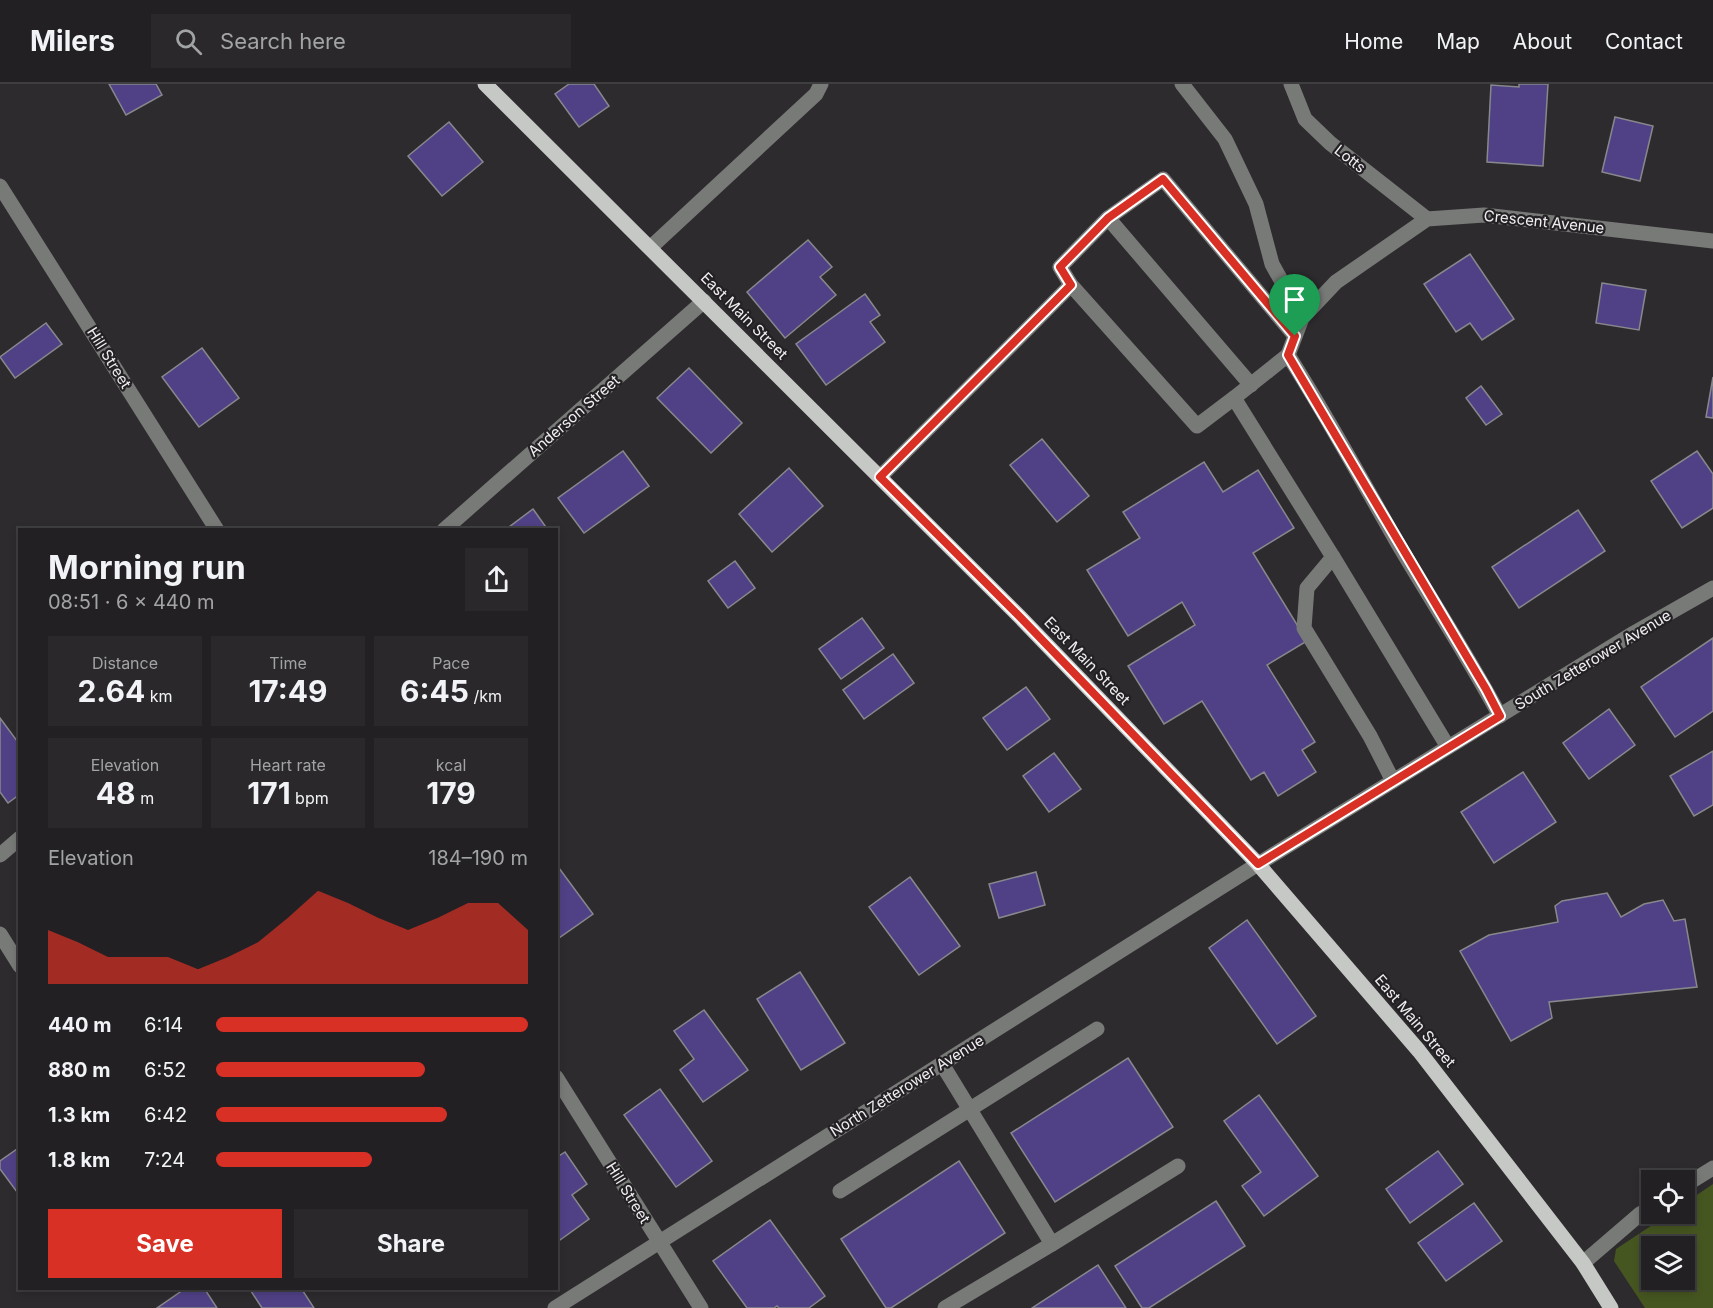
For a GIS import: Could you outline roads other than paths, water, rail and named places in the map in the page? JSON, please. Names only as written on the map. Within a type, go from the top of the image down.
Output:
[{"type":"main road","name":"East Main Street","points":[[485,84],[1020,617],[1258,864],[1419,1051],[1583,1263],[1611,1308]]},
{"type":"street","points":[[650,248],[816,94],[820,84]]},
{"type":"street","points":[[1182,84],[1225,139],[1256,204],[1272,264],[1302,318]]},
{"type":"street","name":"Lotts","points":[[1292,84],[1305,118],[1330,143],[1427,219]]},
{"type":"street","points":[[1295,336],[1163,179],[1108,218],[1060,267],[1071,285],[1197,426],[1288,355],[1302,318],[1336,282],[1427,219]]},
{"type":"street","name":"Hill Street","points":[[0,186],[216,528]]},
{"type":"street","name":"Crescent Avenue","points":[[1427,219],[1484,215],[1713,241]]},
{"type":"street","points":[[1108,218],[1251,385]]},
{"type":"street","points":[[880,477],[1071,285]]},
{"type":"street","name":"Anderson Street","points":[[446,528],[704,301]]},
{"type":"street","points":[[1288,355],[1500,716]]},
{"type":"street","points":[[1234,398],[1448,747]]},
{"type":"street","points":[[1333,557],[1307,588],[1305,628],[1370,736],[1393,781]]},
{"type":"street","name":"South Zetterower Avenue","points":[[1258,864],[1634,633],[1713,588]]},
{"type":"street","points":[[0,855],[18,840]]},
{"type":"street","name":"North Zetterower Avenue","points":[[555,1308],[1258,864]]},
{"type":"street","points":[[0,934],[18,963]]},
{"type":"street","points":[[840,1191],[1096,1029]]},
{"type":"street","points":[[942,1064],[1052,1244]]},
{"type":"street","name":"Hill Street","points":[[558,1080],[701,1308]]},
{"type":"street","points":[[945,1308],[1178,1166]]},
{"type":"street","points":[[1695,1179],[1713,1168]]},
{"type":"street","points":[[1583,1263],[1641,1213]]}]
